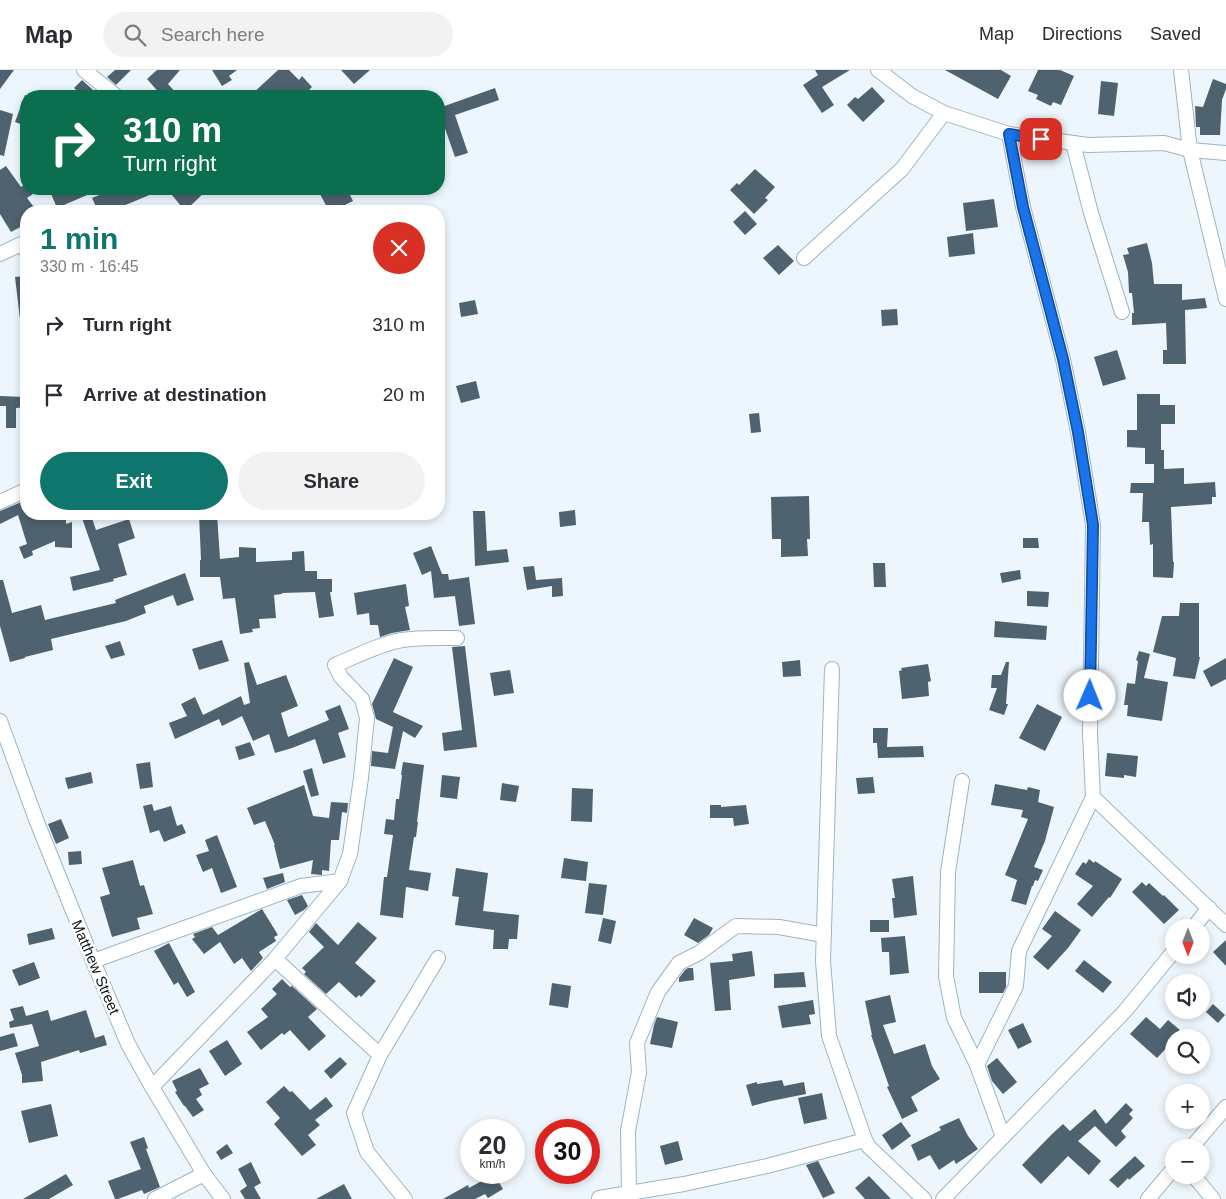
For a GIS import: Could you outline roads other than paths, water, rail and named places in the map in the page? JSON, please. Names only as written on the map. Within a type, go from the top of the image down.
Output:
[{"type":"street","points":[[84,70],[109,90]]},
{"type":"street","points":[[878,70],[912,96],[944,113],[1009,134],[1088,145],[1164,143],[1190,150],[1226,153]]},
{"type":"street","points":[[1181,70],[1190,150],[1226,299]]},
{"type":"street","points":[[804,258],[902,169],[944,113]]},
{"type":"street","points":[[977,1065],[1016,986],[1019,950],[1093,797],[1090,734],[1093,525],[1078,432],[1063,359],[1023,207],[1009,134]]},
{"type":"street","points":[[1073,144],[1091,213],[1122,312]]},
{"type":"street","points":[[0,254],[20,244]]},
{"type":"street","points":[[0,502],[20,493]]},
{"type":"street","points":[[152,1087],[275,959],[340,880],[350,854],[367,718],[362,699],[342,677],[335,665],[374,648],[401,640],[456,638]]},
{"type":"street","points":[[832,669],[823,961],[829,1036],[869,1147],[924,1199]]},
{"type":"street","name":"Matthew Street","points":[[0,720],[37,822],[128,1044],[204,1174],[223,1199]]},
{"type":"street","points":[[962,781],[948,872],[946,976],[954,1018],[977,1065],[1003,1137]]},
{"type":"street","points":[[1093,797],[1226,925]]},
{"type":"street","points":[[93,961],[301,886],[340,880]]},
{"type":"street","points":[[1200,919],[1208,908]]},
{"type":"street","points":[[629,1193],[628,1131],[638,1072],[637,1043],[658,992],[679,963],[700,953],[736,926],[779,927],[824,935]]},
{"type":"street","points":[[405,1199],[367,1152],[354,1113],[380,1055],[438,958]]},
{"type":"street","points":[[275,959],[380,1055]]},
{"type":"street","points":[[943,1199],[1125,1011],[1165,962]]},
{"type":"street","points":[[1198,1139],[1226,1106]]},
{"type":"street","points":[[600,1198],[684,1184],[758,1168],[865,1140]]},
{"type":"street","points":[[155,1199],[204,1174]]},
{"type":"street","points":[[1148,1199],[1165,1179]]},
{"type":"street","points":[[1200,1184],[1213,1199]]}]
